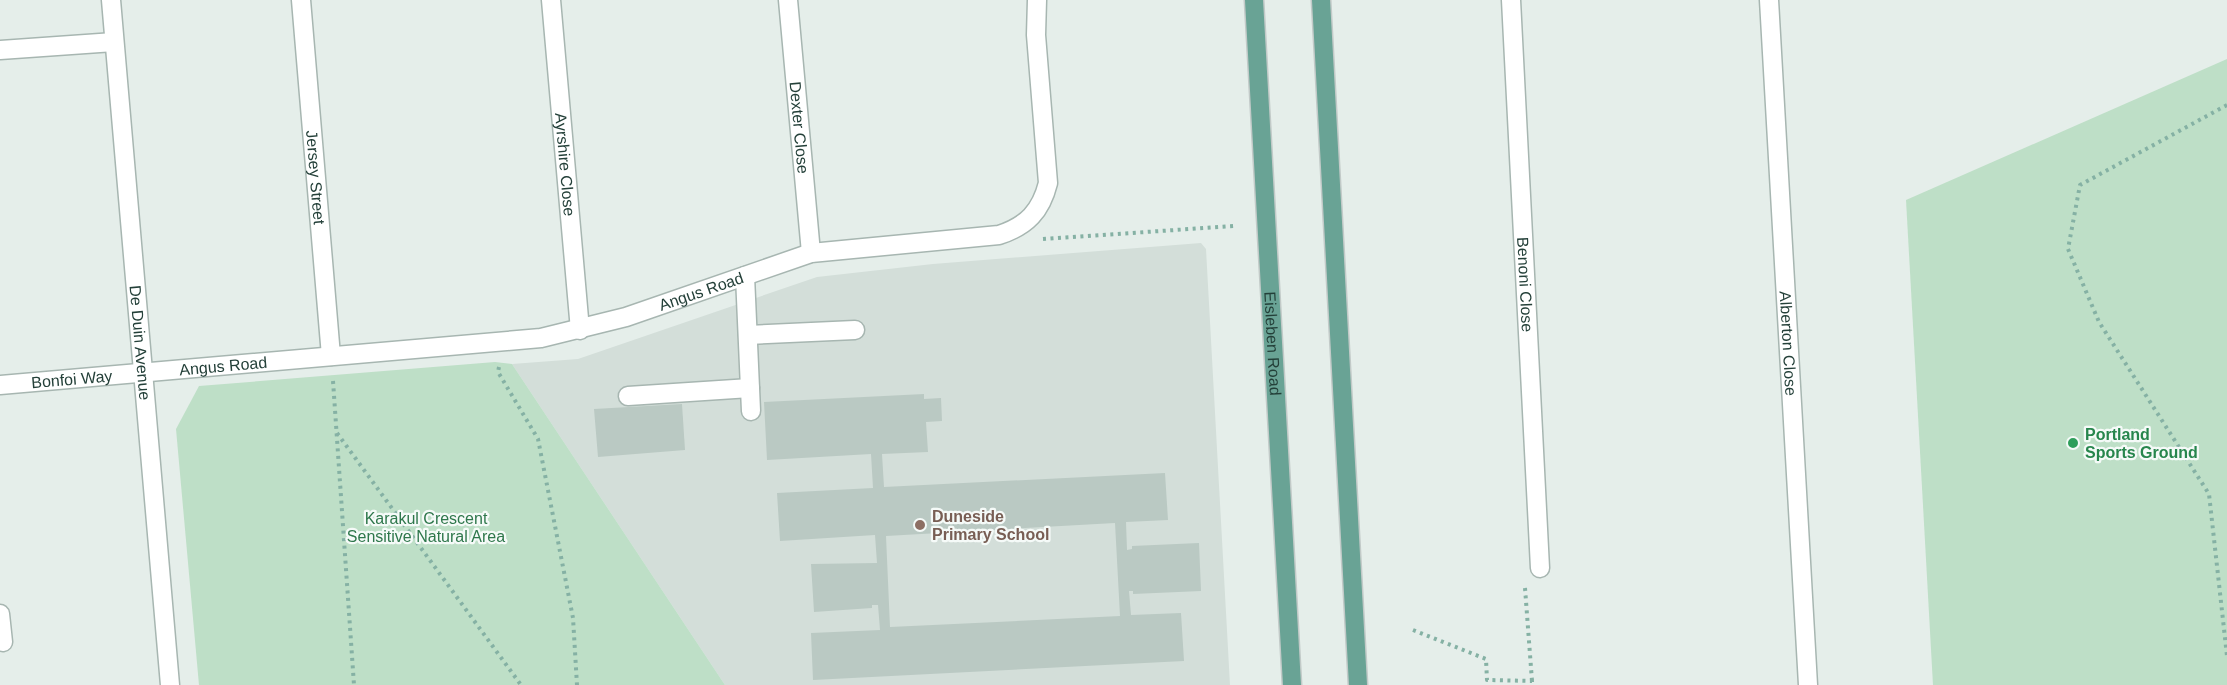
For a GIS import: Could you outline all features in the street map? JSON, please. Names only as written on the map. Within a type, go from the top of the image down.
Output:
[{"type":"main road","name":"Eisleben Road","points":[[1254,0],[1292,685]]},
{"type":"main road","points":[[1321,0],[1359,685]]},
{"type":"street","name":"De Duin Avenue","points":[[111,0],[170,685]]},
{"type":"street","name":"Jersey Street","points":[[301,0],[331,356]]},
{"type":"street","name":"Ayrshire Close","points":[[551,0],[580,330]]},
{"type":"street","name":"Dexter Close","points":[[788,0],[811,253]]},
{"type":"street","name":"Angus Road","points":[[142,372],[541,338],[580,330],[811,253],[999,235],[1026,224],[1036,213],[1044,198],[1048,183],[1036,35],[1037,0]]},
{"type":"street","name":"Benoni Close","points":[[1511,0],[1540,568]]},
{"type":"street","name":"Alberton Close","points":[[1769,0],[1808,685]]},
{"type":"street","points":[[0,50],[114,42]]},
{"type":"street","points":[[745,276],[751,411]]},
{"type":"street","points":[[748,335],[855,330]]},
{"type":"street","name":"Bonfoi Way","points":[[0,385],[142,372]]},
{"type":"street","points":[[628,396],[750,388]]},
{"type":"street","points":[[0,614],[3,642]]},
{"type":"path","points":[[2227,105],[2080,185],[2068,249],[2099,322],[2209,494],[2227,656]]},
{"type":"path","points":[[1041,239],[1234,226]]},
{"type":"path","points":[[502,342],[498,372],[538,439],[573,618],[577,685]]},
{"type":"path","points":[[331,356],[354,685]]},
{"type":"path","points":[[337,432],[521,685]]},
{"type":"path","points":[[1413,630],[1486,659],[1487,680],[1532,683],[1524,581],[1540,568]]},
{"type":"shaded area","name":"Duneside Primary School","points":[[1201,243],[1206,249],[1230,685],[725,685],[512,364],[578,359],[817,277],[933,264]]},
{"type":"green space","name":"Portland Sports Ground","points":[[2227,59],[2227,685],[1933,685],[1906,200]]},
{"type":"green space","name":"Karakul Crescent Sensitive Natural Area","points":[[495,362],[512,364],[725,685],[199,685],[176,429],[199,386]]},
{"type":"building","points":[[924,394],[924,399],[941,398],[942,421],[926,422],[928,452],[882,454],[884,487],[1165,473],[1168,520],[1126,522],[1127,550],[1132,549],[1132,546],[1199,543],[1201,591],[1133,594],[1133,591],[1129,591],[1131,615],[1181,613],[1184,661],[813,680],[811,633],[880,630],[878,605],[872,605],[872,608],[814,612],[811,564],[877,563],[875,535],[780,541],[777,493],[873,488],[871,454],[767,460],[764,402]],"holes":[[[1115,523],[1120,616],[890,627],[886,536]]]},
{"type":"building","points":[[682,404],[685,450],[598,457],[594,409]]},
{"type":"place","name":"Portland Sports Ground","points":[[2073,443]]},
{"type":"place","name":"Duneside Primary School","points":[[920,525]]}]
